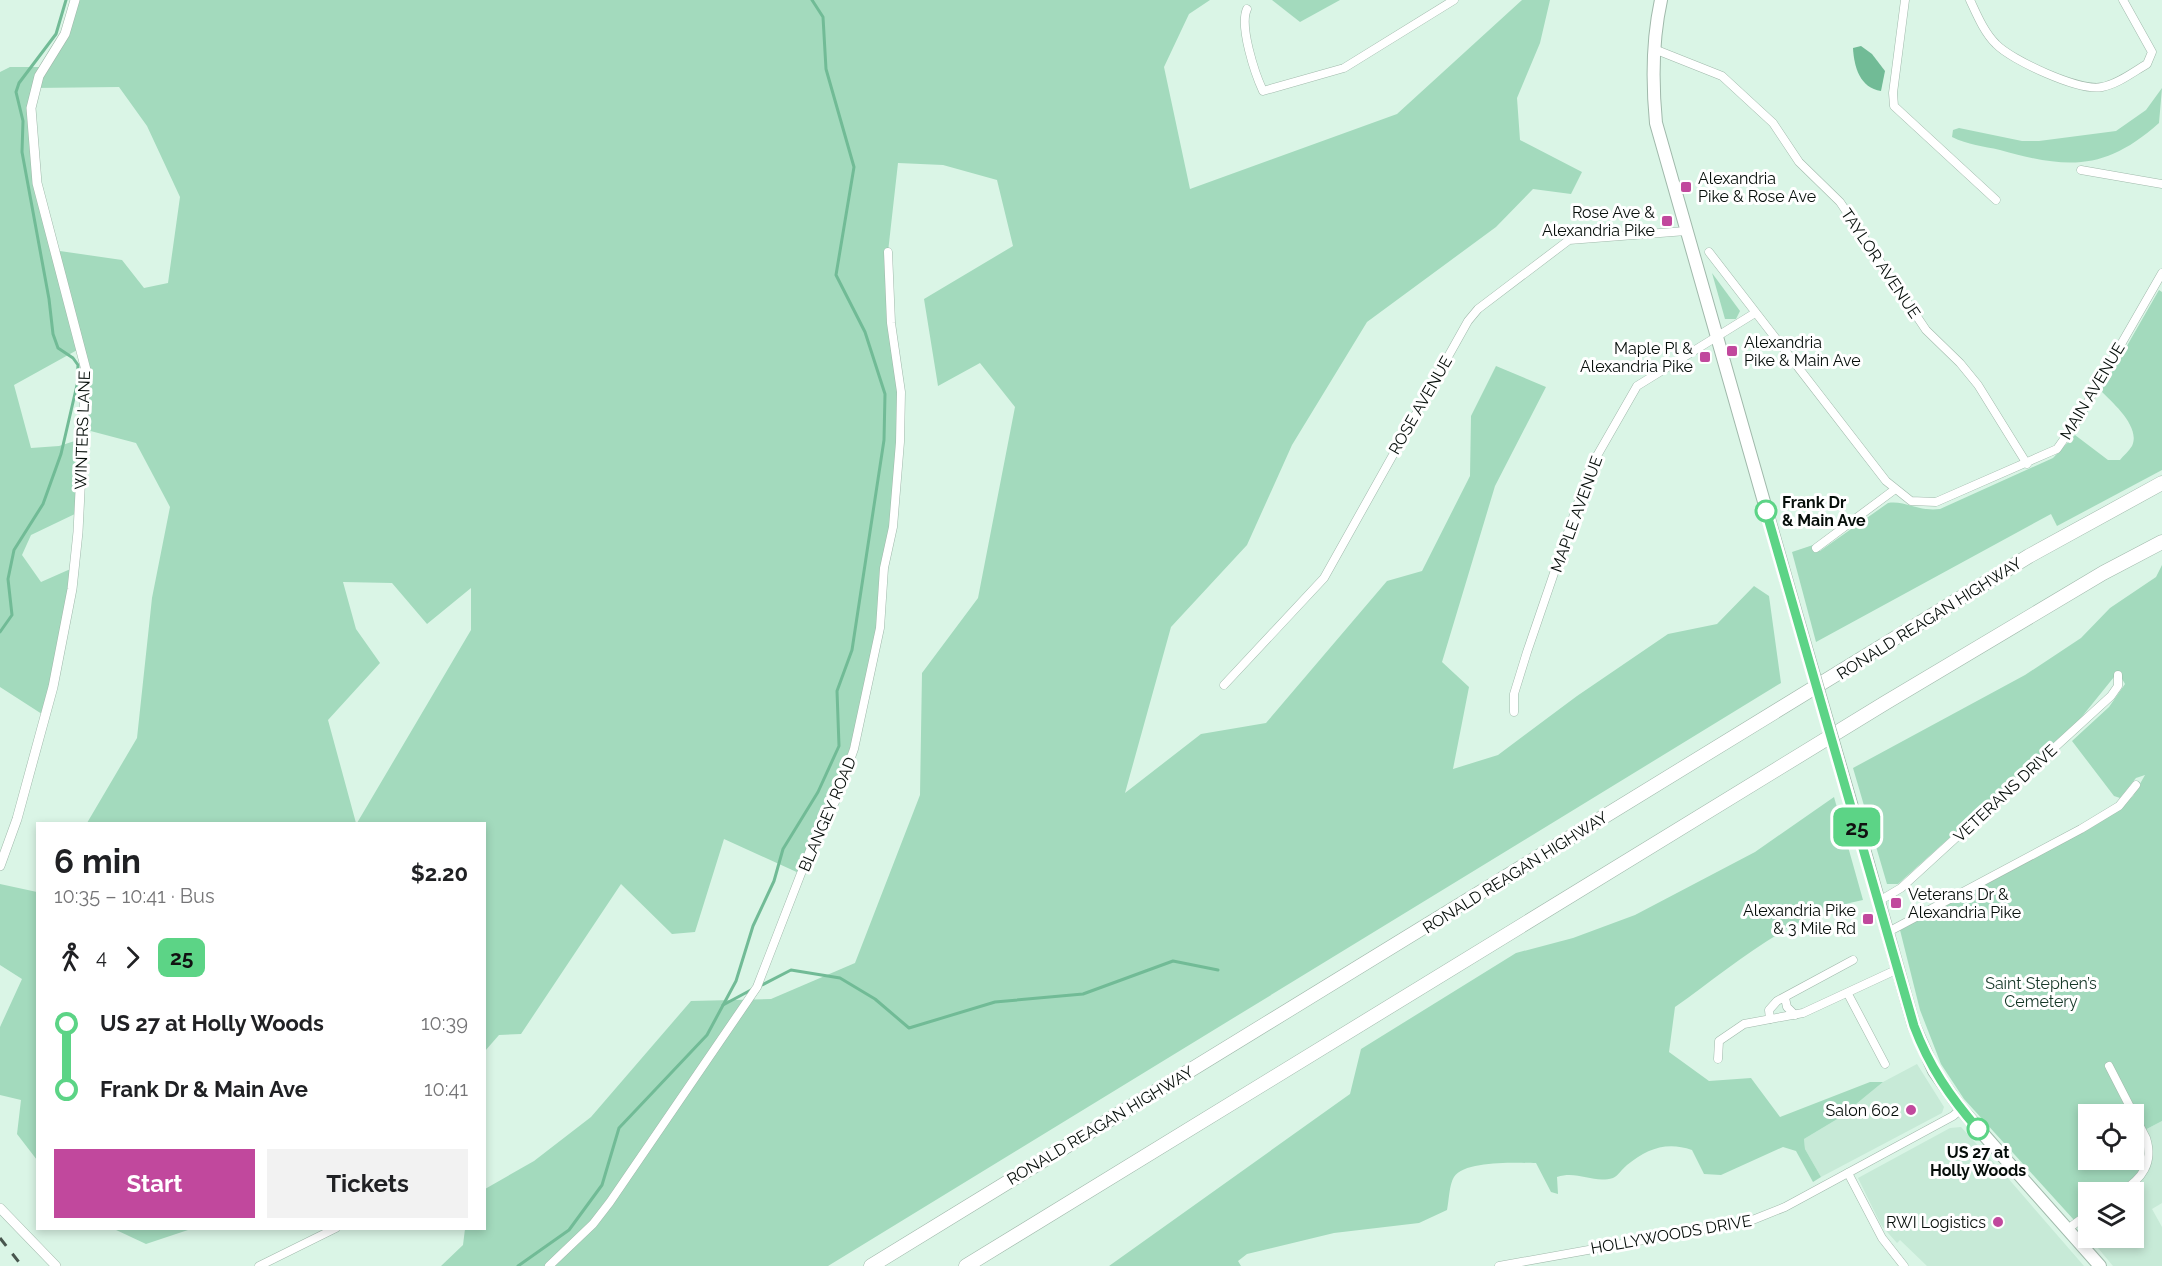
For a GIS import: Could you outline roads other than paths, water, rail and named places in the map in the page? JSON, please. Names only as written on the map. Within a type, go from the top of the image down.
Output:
[{"type":"highway","name":"RONALD REAGAN HIGHWAY","points":[[871,1266],[2029,556],[2162,483]]},
{"type":"highway","points":[[966,1266],[1885,703],[2103,573],[2162,542]]},
{"type":"main road","points":[[1661,0],[1652,80],[1656,123],[1898,969],[1924,1051],[1947,1092],[2069,1228],[2100,1266]]},
{"type":"street","name":"WINTERS LANE","points":[[0,866],[17,819],[53,687],[72,589],[78,532],[86,370],[37,183],[32,108],[39,76],[65,34],[75,0]]},
{"type":"street","points":[[1247,9],[1244,16],[1245,28],[1263,91],[1344,69],[1454,0]]},
{"type":"street","points":[[1905,0],[1893,101],[1898,112],[1996,200]]},
{"type":"street","points":[[1970,0],[1990,37],[2006,52],[2081,86],[2104,87],[2147,64],[2151,59],[2151,52],[2123,0]]},
{"type":"street","name":"TAYLOR AVENUE","points":[[1654,49],[1722,76],[1773,123],[1799,162],[1840,202],[1926,330],[1960,363],[1978,385],[2027,464]]},
{"type":"street","points":[[2080,170],[2162,184]]},
{"type":"street","name":"ROSE AVENUE","points":[[1224,685],[1324,578],[1468,321],[1478,309],[1569,240],[1686,231]]},
{"type":"street","name":"BLANGEY ROAD","points":[[549,1266],[593,1224],[610,1202],[757,987],[819,827],[835,802],[848,771],[870,684],[880,628],[884,568],[892,527],[900,442],[901,392],[891,323],[888,252]]},
{"type":"street","points":[[1709,252],[1867,460],[1894,490],[1816,548]]},
{"type":"street","name":"MAIN AVENUE","points":[[1894,490],[1911,501],[1936,502],[2057,449],[2067,436],[2162,273]]},
{"type":"street","name":"MAPLE AVENUE","points":[[1514,712],[1514,694],[1527,652],[1592,461],[1637,386],[1755,313]]},
{"type":"street","name":"VETERANS DRIVE","points":[[1879,901],[1901,888],[2111,696],[2118,686],[2118,675]]},
{"type":"street","points":[[1888,932],[2081,829],[2119,806],[2136,785]]},
{"type":"street","points":[[1770,1019],[1769,1010],[1772,1005],[1853,960]]},
{"type":"street","points":[[1718,1059],[1717,1044],[1732,1030],[1747,1023],[1795,1015],[1848,994],[1898,969]]},
{"type":"street","points":[[1848,994],[1885,1064]]},
{"type":"street","points":[[1785,998],[1787,1008],[1795,1015]]},
{"type":"street","points":[[2109,1066],[2150,1150],[2145,1171],[2136,1182]]},
{"type":"street","name":"HOLLYWOODS DRIVE","points":[[1499,1266],[1736,1225],[1785,1207],[1953,1116],[1961,1109]]},
{"type":"street","points":[[1848,1173],[1882,1238],[1904,1266]]},
{"type":"street","points":[[0,1208],[56,1266]]},
{"type":"street","points":[[2069,1228],[2078,1221]]},
{"type":"street","points":[[259,1266],[332,1230]]},
{"type":"waterway","points":[[0,632],[12,615],[8,579],[14,550],[43,504],[61,454],[77,385],[78,365],[73,358],[58,348],[53,334],[49,299],[22,152],[23,121],[16,92],[19,83],[56,34],[66,0]]},
{"type":"waterway","points":[[518,1266],[569,1230],[602,1185],[619,1128],[707,1035],[736,981],[753,926],[774,881],[783,849],[818,792],[839,746],[837,691],[852,650],[884,440],[885,394],[865,332],[836,275],[854,167],[826,69],[823,17],[812,0]]},
{"type":"waterway","points":[[760,986],[791,970],[840,978],[875,999],[909,1028],[995,1002],[1083,994],[1173,961],[1218,970]]},
{"type":"waterway","points":[[723,1005],[751,990]]},
{"type":"railway","points":[[0,1238],[22,1266]]},
{"type":"place","name":"Alexandria Pike & Rose Ave","points":[[1686,187]]},
{"type":"place","name":"Rose Ave & Alexandria Pike","points":[[1667,221]]},
{"type":"place","name":"Alexandria Pike & Main Ave","points":[[1732,351]]},
{"type":"place","name":"Maple Pl & Alexandria Pike","points":[[1705,357]]},
{"type":"place","name":"Frank Dr & Main Ave","points":[[1766,511]]},
{"type":"place","name":"Veterans Dr & Alexandria Pike","points":[[1896,903]]},
{"type":"place","name":"Alexandria Pike & 3 Mile Rd","points":[[1868,919]]},
{"type":"place","name":"Salon 602","points":[[1911,1110]]},
{"type":"place","name":"US 27 at Holly Woods","points":[[1978,1129]]},
{"type":"place","name":"RWI Logistics","points":[[1998,1222]]},
{"type":"park label","name":"Saint Stephen’s Cemetery","points":[[2041,992]]}]
